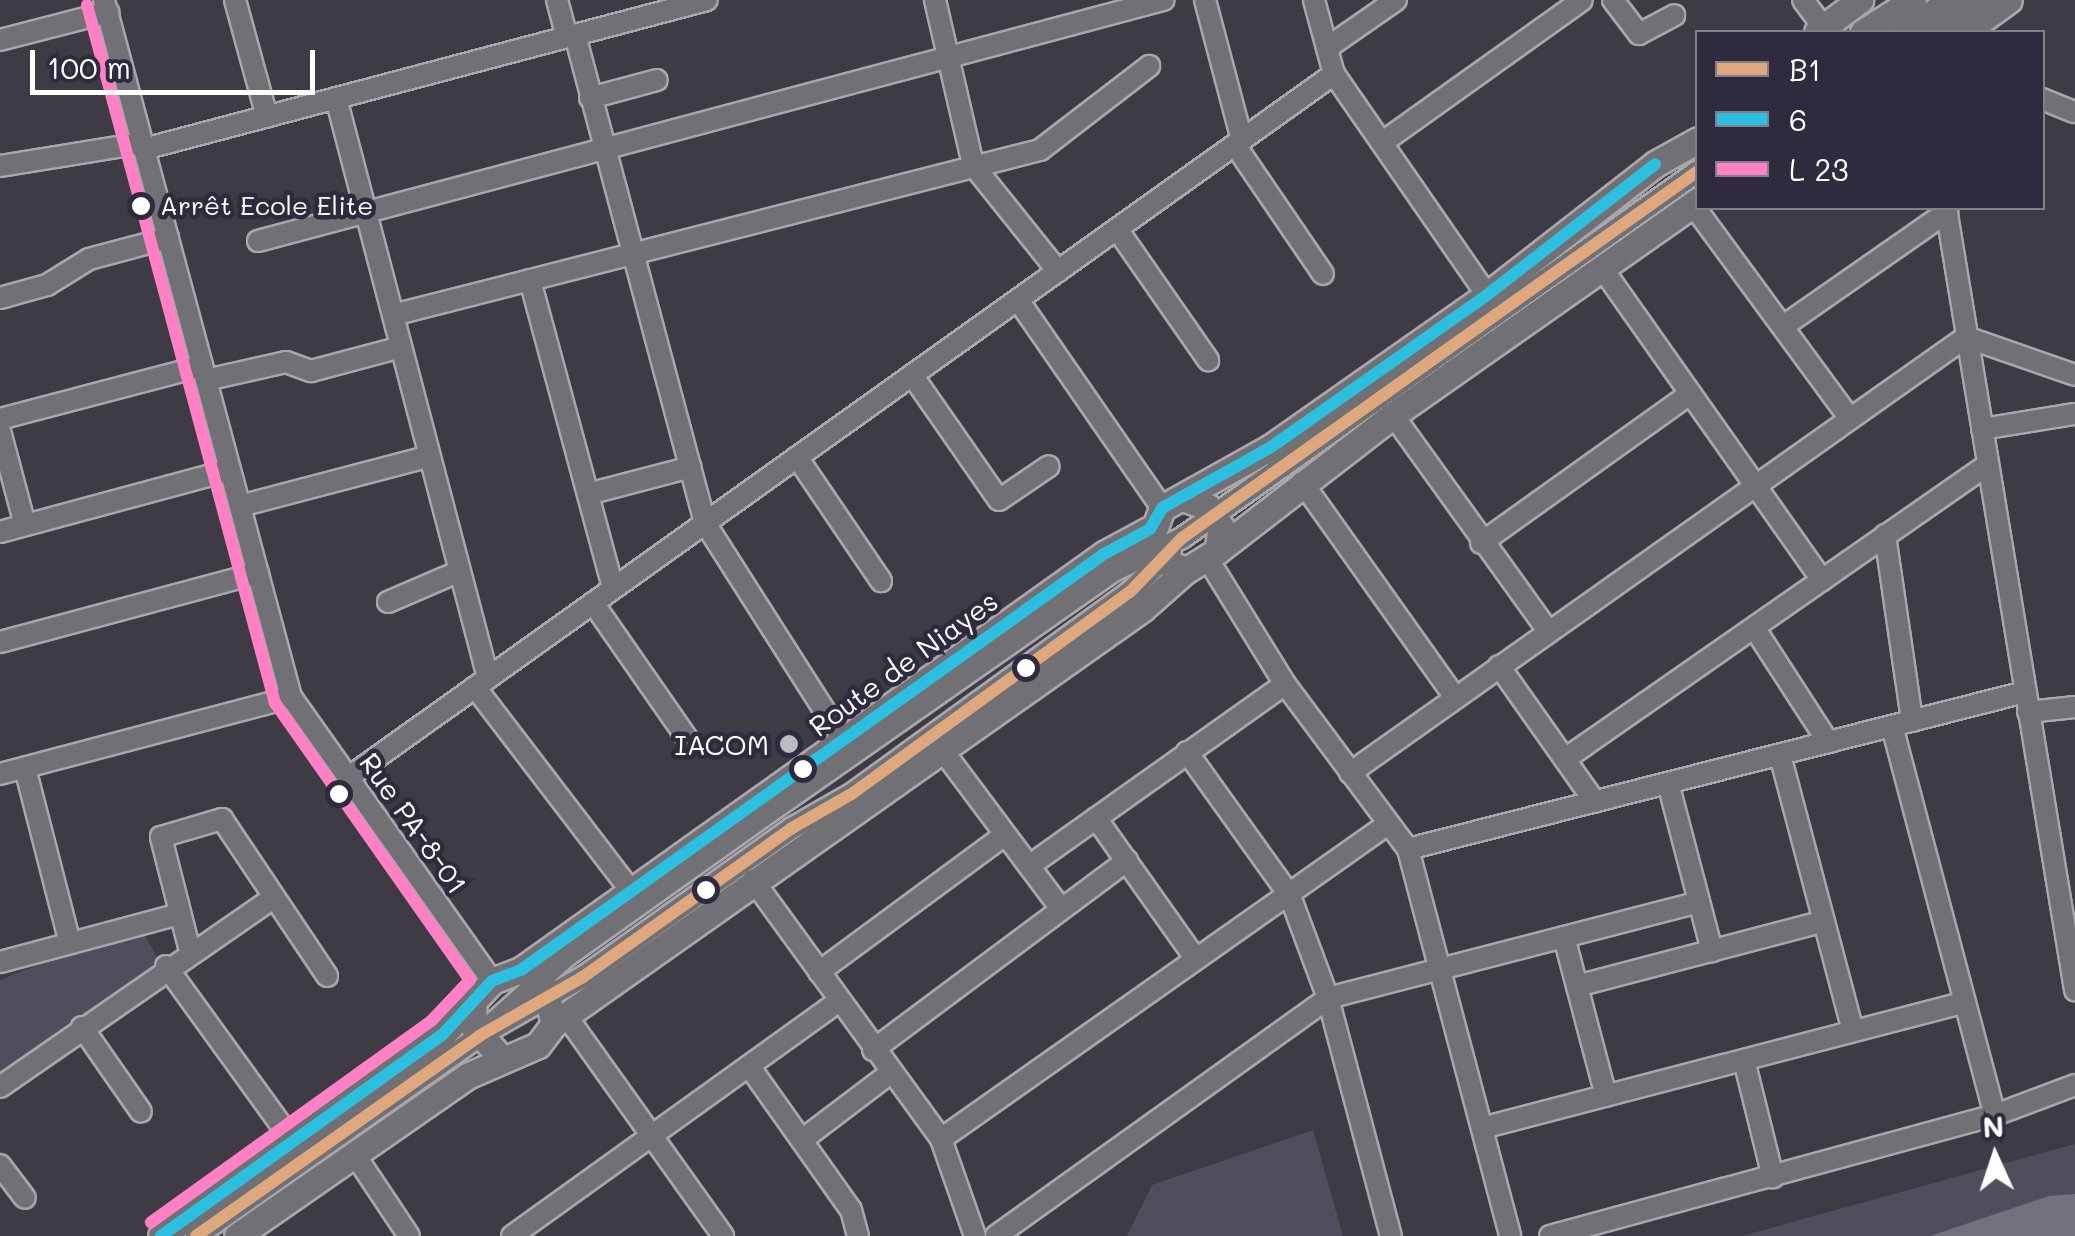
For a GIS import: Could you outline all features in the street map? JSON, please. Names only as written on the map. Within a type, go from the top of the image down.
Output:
[{"type":"main road","points":[[1820,30],[1860,0]]},
{"type":"main road","points":[[1866,30],[1913,0]]},
{"type":"main road","points":[[1934,30],[1976,0]]},
{"type":"main road","points":[[1967,30],[2009,0]]},
{"type":"main road","points":[[1655,164],[1695,127]]},
{"type":"main road","name":"Route de Niayes","points":[[492,981],[546,998],[630,890],[845,743],[1104,554],[1178,541],[1271,447],[1487,294],[1655,164],[1695,142]]},
{"type":"main road","points":[[1178,541],[1302,482],[1695,203]]},
{"type":"main road","points":[[237,1236],[501,1058],[538,1045],[546,998],[754,880],[1142,608],[1178,541],[1216,514]]},
{"type":"main road","points":[[1178,541],[1216,514]]},
{"type":"main road","points":[[161,1236],[443,1034],[492,981]]},
{"type":"main road","points":[[473,1000],[479,1036],[501,1058]]},
{"type":"street","points":[[235,0],[266,117]]},
{"type":"street","points":[[557,0],[606,148],[706,523],[845,743]]},
{"type":"street","points":[[0,166],[143,146],[707,0]]},
{"type":"street","points":[[935,0],[974,165],[1058,272]]},
{"type":"street","points":[[258,241],[1163,0]]},
{"type":"street","points":[[1205,0],[1239,142],[1323,274]]},
{"type":"street","points":[[1314,0],[1334,74],[1487,294]]},
{"type":"street","points":[[1327,48],[1396,0]]},
{"type":"street","points":[[1383,142],[1582,0]]},
{"type":"street","points":[[1613,0],[1638,34],[1674,15]]},
{"type":"street","points":[[1803,0],[1820,30]]},
{"type":"street","points":[[1905,30],[1948,0]]},
{"type":"street","points":[[0,40],[106,6],[291,697],[0,774]]},
{"type":"street","points":[[393,315],[1040,150],[1149,66]]},
{"type":"street","points":[[348,778],[1334,74]]},
{"type":"street","points":[[590,98],[657,80]]},
{"type":"street","points":[[336,98],[460,571],[482,682],[630,890]]},
{"type":"street","points":[[2045,100],[2075,112]]},
{"type":"street","points":[[196,1236],[479,1036],[546,998],[854,793],[1130,592],[1182,538],[1695,173]]},
{"type":"street","points":[[1700,210],[1850,419]]},
{"type":"street","points":[[1786,325],[1946,210],[2074,978]]},
{"type":"street","points":[[1117,229],[1208,360]]},
{"type":"street","points":[[0,298],[47,285],[89,259],[168,238]]},
{"type":"street","points":[[1602,268],[1822,580]]},
{"type":"street","points":[[530,280],[613,588]]},
{"type":"street","points":[[1018,300],[1178,541],[1408,850],[1510,1236]]},
{"type":"street","points":[[1966,337],[2075,375]]},
{"type":"street","points":[[1350,773],[1752,484],[1966,337]]},
{"type":"street","points":[[0,420],[204,373],[286,362],[311,371],[402,347]]},
{"type":"street","points":[[912,375],[999,500],[1049,466]]},
{"type":"street","points":[[1481,543],[1690,394]]},
{"type":"street","points":[[1982,429],[2075,414]]},
{"type":"street","points":[[1393,415],[1481,543],[1548,631]]},
{"type":"street","points":[[0,431],[25,525]]},
{"type":"street","points":[[240,506],[430,456]]},
{"type":"street","points":[[797,457],[881,582]]},
{"type":"street","points":[[1565,760],[1987,465]]},
{"type":"street","points":[[588,494],[691,467]]},
{"type":"street","points":[[0,532],[230,470]]},
{"type":"street","points":[[1302,482],[1455,698]]},
{"type":"street","points":[[1885,535],[1902,723],[1965,1002],[1995,1115]]},
{"type":"street","points":[[388,602],[460,571]]},
{"type":"street","points":[[0,642],[258,574]]},
{"type":"street","points":[[593,603],[689,741]]},
{"type":"street","points":[[1756,629],[1828,742]]},
{"type":"street","points":[[1499,666],[1595,802]]},
{"type":"street","points":[[1029,866],[1285,684]]},
{"type":"street","name":"Rue PA-8-01","points":[[291,697],[492,981]]},
{"type":"street","points":[[1408,850],[1902,723],[2027,702],[2075,708]]},
{"type":"street","points":[[940,746],[1061,909]]},
{"type":"street","points":[[1187,752],[1290,896],[1328,998],[1391,1236]]},
{"type":"street","points":[[1780,754],[1853,1032]]},
{"type":"street","points":[[25,768],[70,943]]},
{"type":"street","points":[[1668,783],[1712,951]]},
{"type":"street","points":[[1096,818],[1196,960]]},
{"type":"street","points":[[190,951],[176,914],[160,836],[217,819],[226,822],[327,976]]},
{"type":"street","points":[[940,1139],[1388,824]]},
{"type":"street","points":[[819,972],[1005,835]]},
{"type":"street","points":[[873,1050],[1127,861]]},
{"type":"street","points":[[754,880],[889,1074],[940,1139],[975,1236]]},
{"type":"street","points":[[0,1086],[166,966],[274,897]]},
{"type":"street","points":[[996,1236],[1328,998],[1699,902]]},
{"type":"street","points":[[0,962],[176,914]]},
{"type":"street","points":[[1577,986],[1824,922]]},
{"type":"street","points":[[1564,937],[1606,1096]]},
{"type":"street","points":[[166,966],[294,1143]]},
{"type":"street","points":[[546,998],[652,1136],[720,1235]]},
{"type":"street","points":[[512,1236],[839,1001]]},
{"type":"street","points":[[1482,1128],[1965,1002]]},
{"type":"street","points":[[82,1027],[140,1112]]},
{"type":"street","points":[[1744,1060],[1773,1177]]},
{"type":"street","points":[[749,1066],[851,1210],[858,1236]]},
{"type":"street","points":[[802,1140],[889,1074]]},
{"type":"street","points":[[1550,1236],[1995,1115],[2075,1085]]},
{"type":"street","points":[[355,1155],[409,1236]]},
{"type":"street","points":[[0,1165],[25,1198]]},
{"type":"shaded area","points":[[139,925],[161,964],[0,1072],[0,980]]},
{"type":"shaded area","points":[[1313,1130],[1343,1236],[1127,1236],[1152,1185]]},
{"type":"shaded area","points":[[2075,1144],[2075,1194],[1930,1236],[1742,1236]]},
{"type":"shaded area","points":[[2075,1194],[2075,1236],[1930,1236],[2049,1196]]},
{"type":"transit line","points":[[87,5],[275,703],[470,980],[431,1021],[151,1222]]},
{"type":"transit line","name":"6","points":[[161,1236],[443,1034],[492,981],[521,970],[1104,554],[1150,529],[1162,508],[1271,447],[1487,295],[1655,164]]},
{"type":"transit line","name":"B1","points":[[196,1236],[479,1036],[583,977],[792,828],[853,793],[1130,592],[1182,538],[1695,173]]},
{"type":"place","name":"Arrêt Ecole Elite","points":[[141,206]]},
{"type":"place","name":"IACOM","points":[[789,744]]}]
